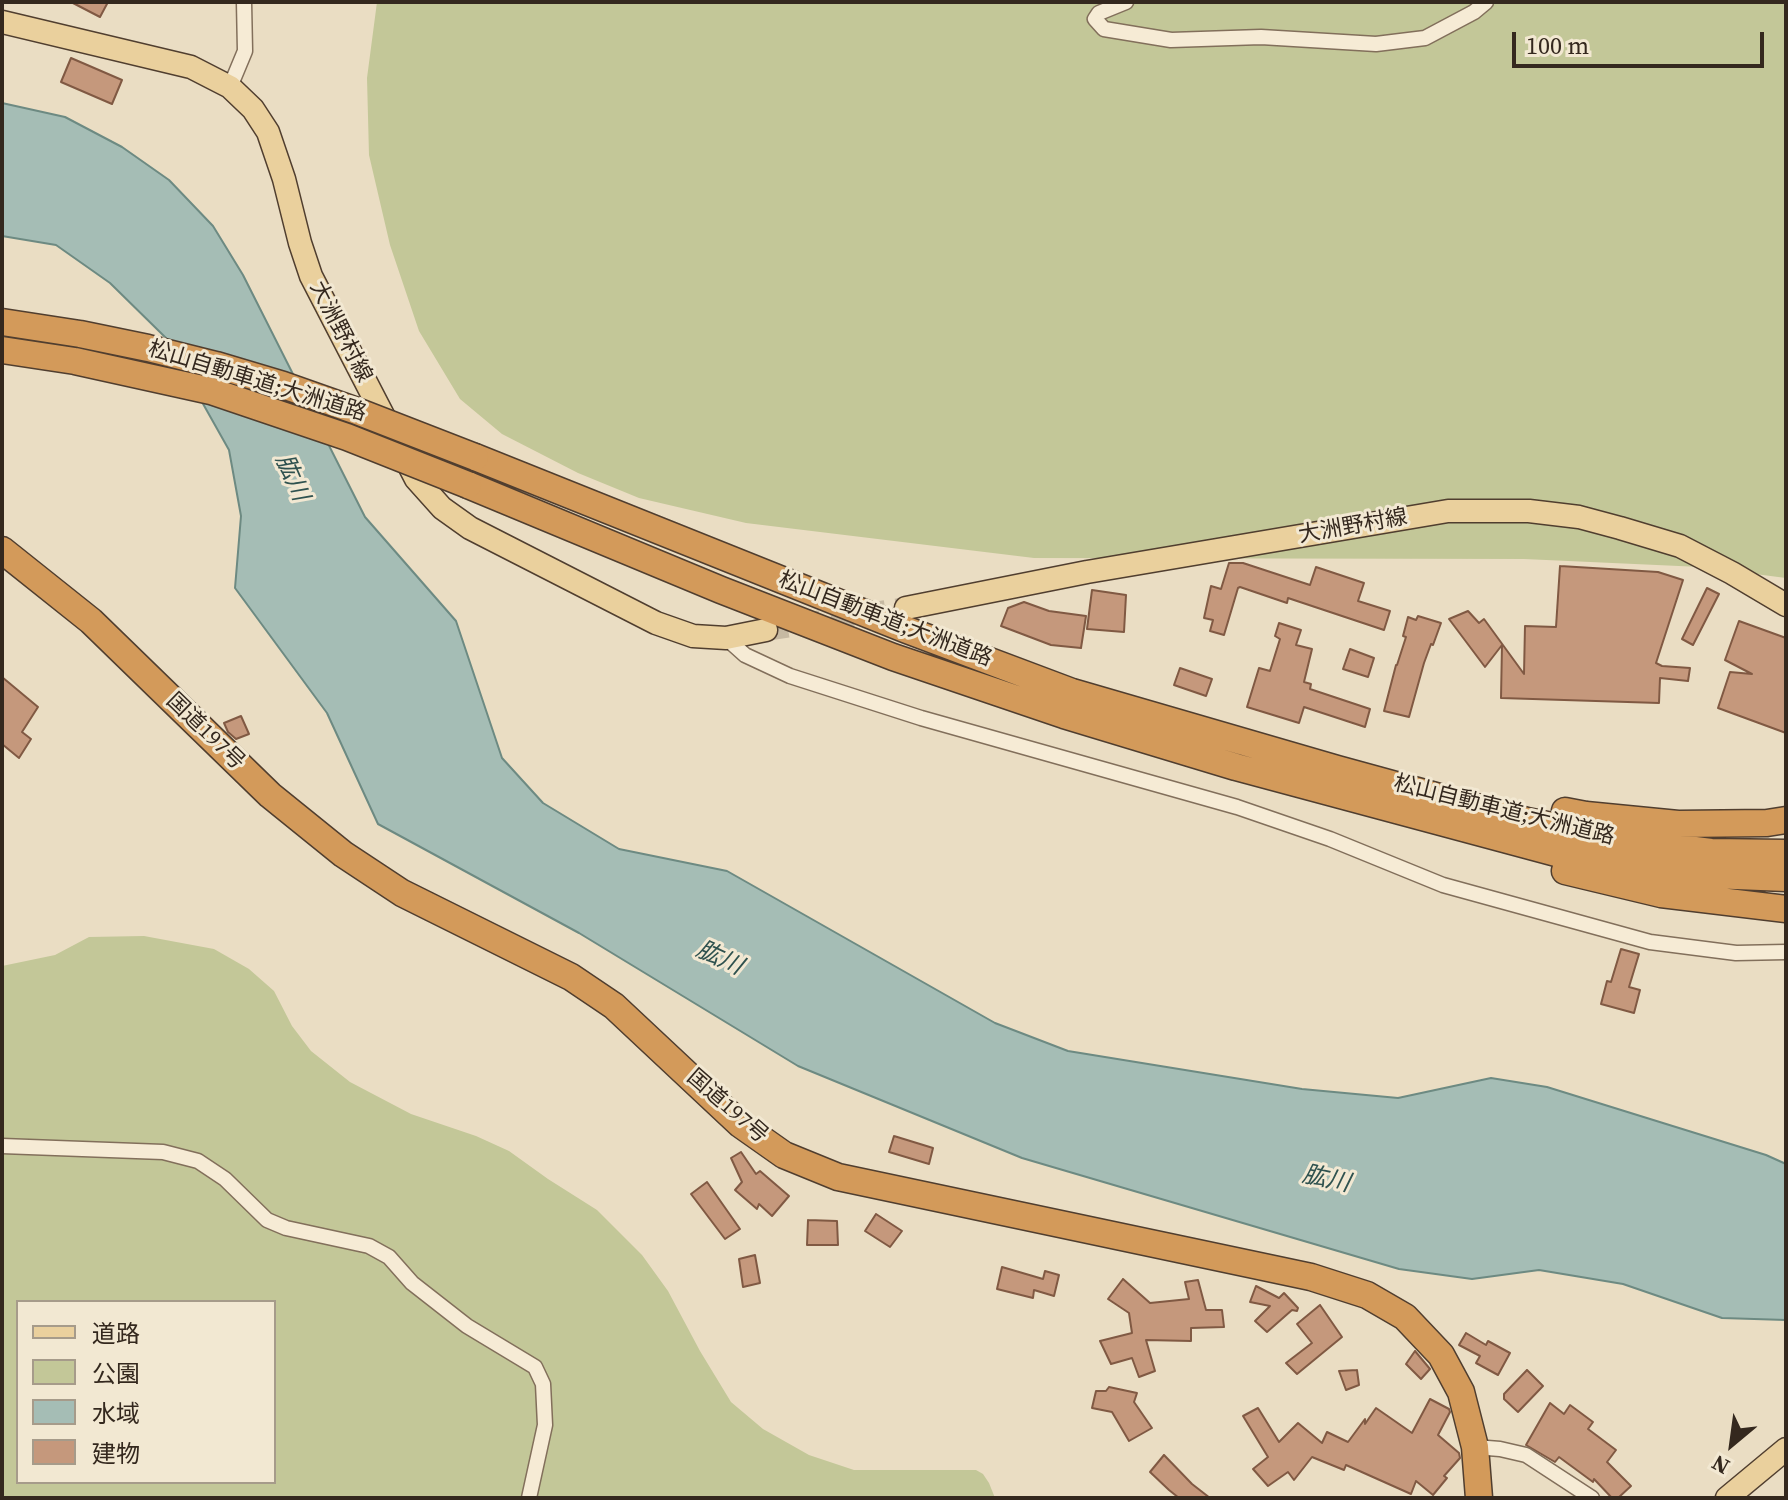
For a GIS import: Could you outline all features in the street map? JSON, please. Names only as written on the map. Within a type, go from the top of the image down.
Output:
[{"type":"highway","name":"松山自動車道;大洲道路","points":[[2,322],[148,348],[283,385],[475,457],[907,630],[1072,692],[1527,821],[1631,842],[1711,852],[1786,853]]},
{"type":"highway","name":"松山自動車道;大洲道路","points":[[2,350],[75,361],[211,391],[347,437],[893,657],[1064,715],[1236,767],[1556,853],[1697,874],[1786,878]]},
{"type":"highway","name":"国道197号","points":[[2,550],[91,621],[270,795],[343,854],[402,893],[571,977],[614,1006],[740,1124],[784,1155],[838,1177],[1311,1277],[1367,1295],[1405,1317],[1441,1355],[1461,1392],[1475,1447],[1479,1498]]},
{"type":"highway","points":[[1337,769],[1586,815],[1678,824],[1786,820]]},
{"type":"highway","points":[[1341,795],[1442,836],[1525,861],[1661,894],[1786,909]]},
{"type":"main road","name":"大洲野村線","points":[[2,22],[191,67],[230,87],[253,109],[268,132],[311,276],[416,479],[442,508],[470,528],[656,623],[693,636],[726,638],[766,630]]},
{"type":"main road","name":"大洲野村線","points":[[906,608],[1087,572],[1448,511],[1529,511],[1579,517],[1620,528],[1680,546],[1786,605]]},
{"type":"main road","points":[[1727,1498],[1786,1449]]},
{"type":"street","points":[[230,87],[245,51],[244,2]]},
{"type":"street","points":[[1126,2],[1099,13],[1095,19],[1104,29],[1171,40],[1261,37],[1376,44],[1425,38],[1474,12],[1486,2]]},
{"type":"street","points":[[726,638],[745,655],[790,676],[921,718],[1237,807],[1330,839],[1443,885],[1650,942],[1736,953],[1786,952]]},
{"type":"street","points":[[2,1146],[163,1152],[198,1161],[225,1179],[267,1220],[286,1228],[369,1246],[389,1257],[412,1283],[467,1326],[535,1367],[543,1384],[545,1425],[529,1498]]},
{"type":"street","points":[[1475,1447],[1526,1455],[1592,1498]]},
{"type":"green space","points":[[377,2],[1786,2],[1786,578],[1701,567],[1524,559],[1034,558],[746,523],[639,498],[578,473],[502,434],[460,399],[419,331],[390,245],[369,155],[367,78]]},
{"type":"green space","points":[[144,936],[214,949],[249,969],[274,991],[292,1026],[311,1051],[350,1082],[411,1114],[509,1151],[597,1210],[642,1255],[668,1291],[731,1402],[763,1429],[809,1455],[854,1470],[976,1470],[983,1474],[995,1498],[2,1498],[2,966],[55,955],[89,937]]},
{"type":"water","name":"肱川","points":[[2,103],[65,117],[122,147],[169,180],[213,226],[243,275],[365,517],[456,621],[502,758],[543,803],[619,849],[727,871],[995,1023],[1068,1051],[1302,1089],[1398,1098],[1491,1078],[1547,1087],[1766,1155],[1786,1164],[1786,1320],[1722,1318],[1623,1284],[1539,1270],[1472,1279],[1399,1269],[1022,1158],[798,1066],[579,933],[378,824],[327,713],[235,588],[241,516],[229,450],[166,338],[110,283],[56,245],[2,236]]},
{"type":"building","points":[[71,2],[108,2],[100,17]]},
{"type":"building","points":[[71,58],[122,80],[112,104],[61,82]]},
{"type":"building","points":[[1229,563],[1243,563],[1310,585],[1316,567],[1364,583],[1358,601],[1390,611],[1384,630],[1288,598],[1287,603],[1240,587],[1224,635],[1210,631],[1213,620],[1204,618],[1211,586],[1221,589]]},
{"type":"building","points":[[1560,566],[1658,572],[1683,580],[1656,663],[1690,668],[1688,681],[1660,678],[1659,703],[1501,698],[1502,645],[1485,667],[1449,619],[1468,611],[1479,623],[1484,619],[1524,674],[1525,626],[1556,627]]},
{"type":"building","points":[[1707,588],[1719,594],[1693,645],[1682,639]]},
{"type":"building","points":[[1092,590],[1126,595],[1124,632],[1087,629]]},
{"type":"building","points":[[1024,602],[1049,611],[1086,616],[1081,648],[1051,645],[1001,626],[1008,608]]},
{"type":"building","points":[[1418,616],[1441,623],[1424,663],[1409,717],[1384,711],[1406,637],[1403,636],[1408,617],[1416,620]]},
{"type":"building","points":[[1739,621],[1786,638],[1786,733],[1718,708],[1730,672],[1752,674],[1725,660]]},
{"type":"building","points":[[1279,623],[1301,630],[1296,645],[1312,649],[1304,682],[1311,684],[1310,689],[1370,709],[1365,727],[1304,707],[1299,723],[1247,707],[1259,668],[1270,671],[1280,639],[1275,636]]},
{"type":"building","points":[[1350,649],[1374,658],[1368,677],[1343,669]]},
{"type":"building","points":[[1180,668],[1212,679],[1206,696],[1174,685]]},
{"type":"building","points":[[2,677],[38,707],[22,732],[31,739],[19,758],[2,744]]},
{"type":"building","points":[[241,716],[249,734],[236,739],[224,723]]},
{"type":"building","points":[[1621,949],[1639,954],[1629,987],[1640,990],[1634,1013],[1601,1004]]},
{"type":"building","points":[[894,1136],[933,1148],[929,1164],[889,1152]]},
{"type":"building","points":[[741,1152],[756,1174],[760,1171],[789,1196],[772,1216],[759,1204],[757,1209],[735,1190],[742,1182],[731,1158]]},
{"type":"building","points":[[707,1182],[740,1229],[725,1239],[691,1194]]},
{"type":"building","points":[[876,1214],[902,1231],[890,1247],[865,1231]]},
{"type":"building","points":[[808,1220],[837,1221],[838,1245],[807,1245]]},
{"type":"building","points":[[755,1255],[760,1283],[743,1287],[739,1259]]},
{"type":"building","points":[[1002,1267],[1043,1279],[1045,1271],[1059,1275],[1054,1296],[1034,1290],[1033,1298],[997,1289]]},
{"type":"building","points":[[1123,1279],[1150,1303],[1189,1299],[1185,1282],[1198,1280],[1206,1310],[1222,1310],[1224,1327],[1191,1328],[1191,1341],[1146,1340],[1155,1371],[1139,1377],[1132,1358],[1111,1364],[1100,1341],[1132,1333],[1129,1313],[1108,1299]]},
{"type":"building","points":[[1256,1286],[1279,1298],[1284,1293],[1298,1308],[1297,1311],[1292,1310],[1267,1332],[1255,1321],[1270,1306],[1250,1302]]},
{"type":"building","points":[[1320,1305],[1342,1337],[1297,1374],[1286,1363],[1312,1343],[1297,1324]]},
{"type":"building","points":[[1466,1333],[1486,1345],[1488,1341],[1510,1353],[1498,1375],[1476,1363],[1480,1356],[1459,1345]]},
{"type":"building","points":[[1415,1351],[1430,1369],[1421,1379],[1406,1364]]},
{"type":"building","points":[[1357,1370],[1359,1385],[1346,1390],[1339,1371]]},
{"type":"building","points":[[1527,1370],[1543,1386],[1518,1412],[1504,1399],[1504,1394]]},
{"type":"building","points":[[1109,1387],[1137,1393],[1134,1402],[1152,1428],[1129,1441],[1112,1412],[1092,1408],[1096,1391],[1106,1391]]},
{"type":"building","points":[[1430,1399],[1449,1409],[1438,1435],[1459,1453],[1460,1458],[1433,1495],[1416,1481],[1411,1494],[1346,1465],[1344,1470],[1312,1457],[1294,1480],[1288,1472],[1268,1486],[1253,1469],[1268,1457],[1243,1416],[1258,1408],[1279,1442],[1298,1423],[1322,1443],[1327,1432],[1348,1442],[1376,1408],[1412,1433]]},
{"type":"building","points":[[1550,1403],[1564,1414],[1570,1405],[1593,1422],[1588,1429],[1616,1450],[1607,1462],[1631,1486],[1618,1498],[1612,1498],[1594,1479],[1593,1482],[1559,1457],[1555,1462],[1526,1445]]},
{"type":"building","points":[[1164,1455],[1210,1498],[1179,1498],[1169,1490],[1150,1472]]},
{"type":"tunnel","points":[[766,630],[906,608]]}]
